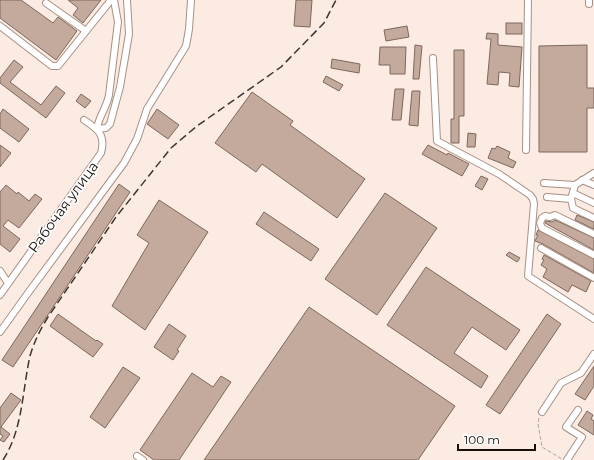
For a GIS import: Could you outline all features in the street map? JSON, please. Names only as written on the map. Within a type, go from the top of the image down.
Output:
[{"type":"street","points":[[0,26],[52,66],[58,66],[111,0]]},
{"type":"street","points":[[97,129],[110,95],[118,22],[114,0]]},
{"type":"street","points":[[84,120],[97,129],[106,128],[110,124],[120,87],[129,34],[127,0]]},
{"type":"street","points":[[0,332],[124,163],[137,139],[147,108],[186,46],[191,0]]},
{"type":"street","points":[[526,150],[528,0]]},
{"type":"street","points":[[46,3],[86,31]]},
{"type":"street","points":[[433,58],[437,141],[499,174],[530,195],[534,204],[528,276],[594,319]]},
{"type":"street","name":"Рабочая улица","points":[[0,295],[98,157],[102,138],[97,129]]},
{"type":"street","points":[[594,173],[575,185],[572,196],[573,208],[594,218]]},
{"type":"street","points":[[582,180],[594,186]]},
{"type":"street","points":[[544,183],[575,185]]},
{"type":"street","points":[[547,197],[572,196],[594,202]]},
{"type":"street","points":[[594,234],[555,215],[550,217],[545,216],[542,218],[540,223],[542,228],[594,255]]},
{"type":"street","points":[[541,248],[594,278]]},
{"type":"street","points":[[0,271],[8,283]]},
{"type":"street","points":[[542,412],[561,383],[581,373],[594,354]]},
{"type":"street","points":[[569,458],[582,437],[566,427],[578,410]]},
{"type":"street","points":[[137,456],[143,460]]},
{"type":"path","points":[[542,412],[538,424],[542,447],[569,458]]},
{"type":"building","points":[[0,0],[21,0],[53,23],[58,17],[77,31],[56,60],[0,18]]},
{"type":"building","points":[[68,0],[101,0],[83,23],[73,15],[78,8]]},
{"type":"building","points":[[296,0],[312,0],[310,27],[294,26]]},
{"type":"building","points":[[506,23],[522,23],[522,34],[506,34]]},
{"type":"building","points":[[407,26],[409,37],[386,41],[384,30]]},
{"type":"building","points":[[487,33],[498,34],[498,45],[522,47],[519,87],[509,86],[510,73],[499,72],[498,85],[487,84],[491,39],[486,39]]},
{"type":"building","points":[[415,45],[422,46],[419,79],[413,79]]},
{"type":"building","points":[[587,45],[587,88],[594,88],[594,108],[587,108],[587,152],[539,152],[539,46]]},
{"type":"building","points":[[380,47],[406,47],[405,74],[390,74],[390,65],[379,65]]},
{"type":"building","points":[[454,50],[464,50],[464,116],[459,116],[459,143],[451,143],[451,119],[454,119]]},
{"type":"building","points":[[332,59],[360,64],[359,73],[331,68]]},
{"type":"building","points":[[14,60],[23,67],[10,82],[41,105],[56,86],[65,93],[46,118],[0,83],[0,78]]},
{"type":"building","points":[[326,76],[343,85],[339,91],[323,82]]},
{"type":"building","points":[[395,89],[404,89],[401,120],[392,120]]},
{"type":"building","points":[[412,91],[420,91],[418,126],[409,125]]},
{"type":"building","points":[[252,92],[293,121],[290,125],[365,179],[337,218],[262,164],[256,172],[215,143]]},
{"type":"building","points":[[81,94],[91,101],[85,108],[76,101]]},
{"type":"building","points":[[3,109],[29,129],[19,142],[0,128],[0,114]]},
{"type":"building","points":[[157,109],[179,125],[168,139],[147,124]]},
{"type":"building","points":[[468,133],[476,134],[475,147],[467,147]]},
{"type":"building","points":[[0,145],[11,153],[0,167]]},
{"type":"building","points":[[428,145],[469,164],[462,176],[422,154]]},
{"type":"building","points":[[497,146],[510,152],[508,158],[516,162],[513,168],[488,158],[492,148],[495,149]]},
{"type":"building","points":[[481,176],[488,179],[482,190],[475,186]]},
{"type":"building","points":[[119,184],[130,192],[13,367],[2,360]]},
{"type":"building","points":[[6,185],[29,201],[35,194],[42,199],[19,228],[8,220],[3,226],[20,239],[10,252],[0,244],[0,192]]},
{"type":"building","points":[[385,193],[437,228],[377,315],[325,279]]},
{"type":"building","points":[[159,200],[208,232],[145,330],[112,306],[149,243],[137,235]]},
{"type":"building","points":[[264,212],[319,249],[311,261],[256,224]]},
{"type":"building","points":[[577,215],[594,222],[594,229],[575,220]]},
{"type":"building","points":[[555,220],[594,238],[594,250],[545,223],[546,221],[552,222]]},
{"type":"building","points":[[538,230],[594,259],[594,273],[535,241],[538,235],[536,235]]},
{"type":"building","points":[[509,252],[520,258],[517,262],[506,255]]},
{"type":"building","points":[[544,255],[591,281],[586,292],[572,285],[568,292],[543,277],[547,269],[541,265],[544,260],[542,259]]},
{"type":"building","points":[[426,267],[520,330],[506,350],[472,327],[454,353],[488,376],[481,388],[387,325]]},
{"type":"building","points":[[309,307],[455,406],[418,460],[204,460]]},
{"type":"building","points":[[58,314],[96,341],[97,340],[103,344],[93,357],[50,326]]},
{"type":"building","points":[[547,314],[561,324],[500,414],[486,405]]},
{"type":"building","points":[[169,324],[186,336],[177,350],[179,351],[173,360],[154,347]]},
{"type":"building","points":[[594,366],[594,386],[585,400],[575,394]]},
{"type":"building","points":[[123,367],[140,378],[105,428],[90,417]]},
{"type":"building","points":[[192,373],[213,387],[221,376],[231,382],[179,460],[154,460],[140,450]]},
{"type":"building","points":[[11,393],[21,400],[1,427],[10,434],[4,442],[0,440],[3,436],[0,434],[0,408]]},
{"type":"building","points":[[587,411],[593,415],[591,419],[594,421],[594,435],[578,425]]},
{"type":"railway","points":[[3,460],[15,436],[33,346],[48,317],[116,217],[171,148],[197,126],[281,67],[324,23],[336,0]]}]
